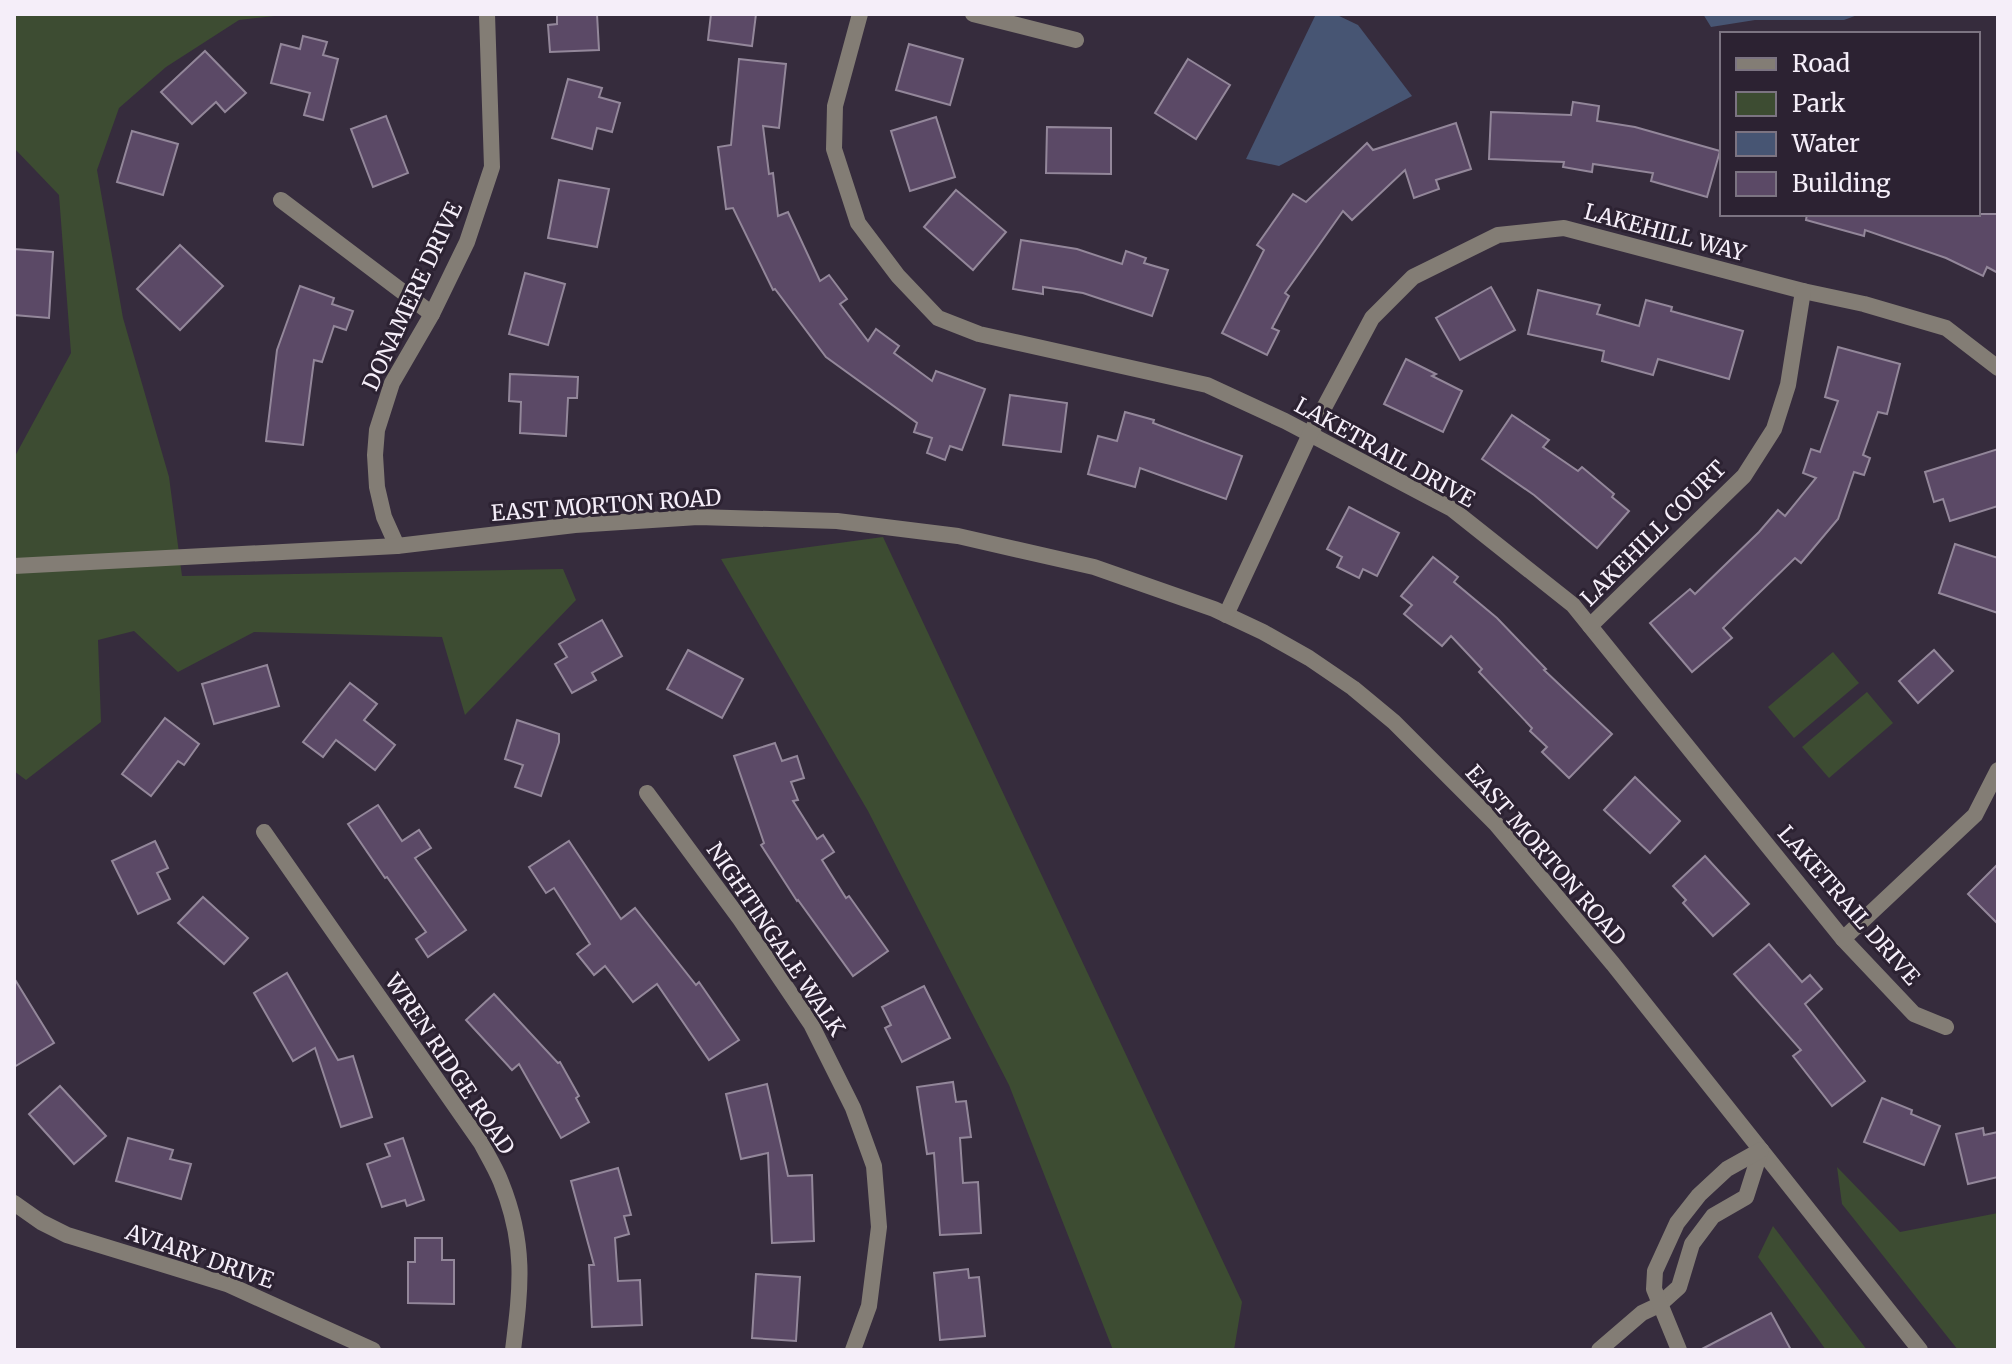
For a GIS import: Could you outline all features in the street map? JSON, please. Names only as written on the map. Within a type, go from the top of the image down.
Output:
[{"type":"street","name":"DONAMERE DRIVE","points":[[397,546],[384,517],[377,487],[377,430],[392,383],[432,314],[467,242],[492,167],[487,14]]},
{"type":"street","name":"LAKETRAIL DRIVE","points":[[860,14],[835,106],[834,149],[858,223],[898,276],[938,318],[979,334],[1207,385],[1310,434],[1452,509],[1573,605],[1843,939],[1914,1014],[1946,1027]]},
{"type":"street","points":[[973,14],[1076,40]]},
{"type":"street","points":[[281,200],[432,314]]},
{"type":"street","name":"LAKEHILL WAY","points":[[1226,615],[1310,434],[1372,318],[1413,277],[1498,235],[1564,228],[1864,304],[1946,328],[1998,368]]},
{"type":"street","name":"LAKEHILL COURT","points":[[1590,626],[1744,476],[1774,429],[1788,385],[1803,291]]},
{"type":"street","name":"EAST MORTON ROAD","points":[[14,566],[397,546],[575,525],[698,517],[837,521],[958,536],[1094,567],[1226,615],[1263,632],[1353,688],[1394,722],[1496,824],[1613,964],[1920,1350]]},
{"type":"street","points":[[1843,939],[1975,815],[1998,770]]},
{"type":"street","name":"NIGHTINGALE WALK","points":[[647,793],[732,907],[811,1024],[853,1108],[874,1166],[879,1227],[869,1306],[853,1350]]},
{"type":"street","name":"WREN RIDGE ROAD","points":[[264,832],[481,1143],[501,1180],[515,1222],[521,1263],[513,1350]]},
{"type":"street","points":[[1679,1350],[1654,1289],[1655,1271],[1677,1223],[1699,1195],[1727,1169],[1761,1150]]},
{"type":"street","points":[[1599,1350],[1642,1313],[1659,1305],[1679,1287],[1692,1244],[1713,1216],[1746,1197],[1761,1150]]},
{"type":"street","name":"AVIARY DRIVE","points":[[14,1203],[67,1235],[227,1284],[373,1350]]},
{"type":"green space","points":[[14,14],[293,14],[239,20],[166,67],[119,108],[97,170],[123,318],[169,477],[182,576],[563,569],[576,600],[465,715],[442,637],[254,632],[178,672],[134,631],[98,640],[101,722],[26,780],[14,771],[14,458],[71,353],[59,195],[14,148]]},
{"type":"green space","points":[[883,537],[1242,1302],[1234,1350],[1113,1350],[1009,1085],[868,811],[721,559]]},
{"type":"green space","points":[[1833,652],[1859,683],[1794,738],[1768,707]]},
{"type":"green space","points":[[1867,692],[1893,723],[1829,778],[1802,747]]},
{"type":"green space","points":[[1837,1167],[1900,1232],[1998,1213],[1998,1350],[1958,1350],[1842,1204]]},
{"type":"green space","points":[[1773,1226],[1867,1350],[1826,1350],[1758,1257]]},
{"type":"water","points":[[1316,14],[1335,14],[1358,25],[1412,96],[1279,166],[1246,159]]},
{"type":"water","points":[[1703,14],[1860,14],[1844,20],[1755,20],[1711,27]]},
{"type":"building","points":[[557,14],[597,14],[599,50],[550,52],[548,25],[557,24]]},
{"type":"building","points":[[711,14],[756,14],[752,46],[708,40]]},
{"type":"building","points":[[303,36],[327,42],[323,55],[338,59],[323,120],[304,115],[310,93],[271,83],[281,44],[300,49]]},
{"type":"building","points":[[909,44],[963,59],[950,105],[896,90]]},
{"type":"building","points":[[205,51],[246,93],[225,112],[216,102],[192,124],[161,92]]},
{"type":"building","points":[[739,59],[786,64],[779,128],[763,126],[769,174],[773,173],[778,216],[788,212],[820,281],[829,275],[847,299],[840,304],[868,341],[876,329],[899,346],[894,353],[932,381],[936,371],[985,389],[962,450],[950,446],[945,460],[927,453],[932,438],[914,432],[917,423],[826,357],[773,290],[733,208],[726,209],[718,147],[731,145]]},
{"type":"building","points":[[1188,59],[1230,85],[1196,139],[1155,113]]},
{"type":"building","points":[[568,79],[602,88],[599,97],[620,103],[612,132],[597,128],[592,149],[552,138]]},
{"type":"building","points":[[1573,102],[1599,106],[1597,121],[1635,127],[1720,151],[1707,197],[1651,181],[1653,173],[1593,164],[1592,172],[1563,167],[1564,162],[1489,159],[1491,112],[1571,115]]},
{"type":"building","points":[[386,116],[408,173],[373,187],[351,129]]},
{"type":"building","points":[[936,117],[955,177],[910,191],[891,131]]},
{"type":"building","points":[[1456,123],[1471,169],[1436,180],[1439,189],[1414,198],[1405,170],[1352,220],[1343,211],[1285,293],[1289,296],[1272,328],[1279,331],[1267,355],[1222,333],[1264,250],[1257,245],[1293,194],[1306,202],[1367,143],[1373,150]]},
{"type":"building","points":[[1047,127],[1111,128],[1111,174],[1046,173]]},
{"type":"building","points":[[132,131],[178,144],[163,195],[117,182]]},
{"type":"building","points":[[559,180],[609,189],[597,247],[548,238]]},
{"type":"building","points":[[956,190],[1006,232],[973,270],[924,227]]},
{"type":"building","points":[[1998,214],[1998,273],[1987,267],[1983,276],[1946,258],[1865,230],[1864,236],[1806,220],[1807,216]]},
{"type":"building","points":[[1021,240],[1077,249],[1122,264],[1126,251],[1146,258],[1144,263],[1168,270],[1152,316],[1083,293],[1043,287],[1043,294],[1013,289]]},
{"type":"building","points":[[180,245],[223,286],[180,330],[137,289]]},
{"type":"building","points":[[14,249],[53,252],[49,318],[14,315]]},
{"type":"building","points":[[525,273],[565,284],[548,345],[509,334]]},
{"type":"building","points":[[300,286],[334,298],[332,304],[353,311],[346,330],[334,326],[322,362],[314,360],[303,445],[266,441],[277,350]]},
{"type":"building","points":[[1491,287],[1515,330],[1460,360],[1436,318]]},
{"type":"building","points":[[1538,290],[1600,305],[1597,314],[1639,326],[1646,300],[1672,307],[1671,311],[1743,331],[1729,379],[1658,359],[1653,375],[1602,361],[1604,351],[1528,334]]},
{"type":"building","points":[[1838,347],[1900,364],[1887,414],[1878,412],[1863,455],[1870,458],[1864,475],[1854,472],[1838,519],[1801,563],[1795,558],[1723,628],[1732,638],[1692,672],[1650,623],[1690,589],[1695,594],[1778,510],[1785,516],[1816,478],[1803,473],[1811,449],[1820,452],[1838,401],[1825,397]]},
{"type":"building","points":[[1406,359],[1462,391],[1443,432],[1384,404]]},
{"type":"building","points":[[510,374],[578,377],[577,398],[568,398],[566,436],[520,433],[521,402],[509,401]]},
{"type":"building","points":[[1010,395],[1067,403],[1061,452],[1003,445]]},
{"type":"building","points":[[1125,412],[1154,420],[1153,423],[1242,456],[1226,499],[1140,468],[1135,487],[1088,474],[1098,436],[1117,441]]},
{"type":"building","points":[[1512,415],[1549,440],[1543,447],[1578,471],[1582,467],[1629,511],[1597,548],[1534,495],[1482,459]]},
{"type":"building","points":[[1998,449],[1998,506],[1950,521],[1943,499],[1934,502],[1925,472]]},
{"type":"building","points":[[1349,507],[1399,533],[1377,576],[1363,569],[1359,578],[1337,567],[1342,557],[1327,549]]},
{"type":"building","points":[[1955,544],[1998,558],[1998,613],[1939,593]]},
{"type":"building","points":[[1433,557],[1458,577],[1454,582],[1497,618],[1544,670],[1612,734],[1569,778],[1542,752],[1547,747],[1451,636],[1442,646],[1404,614],[1412,605],[1401,596]]},
{"type":"building","points":[[602,620],[622,656],[592,673],[596,680],[572,693],[555,664],[567,657],[559,644]]},
{"type":"building","points":[[688,650],[743,679],[722,718],[667,689]]},
{"type":"building","points":[[1934,650],[1953,671],[1918,703],[1899,681]]},
{"type":"building","points":[[267,665],[279,706],[214,724],[202,684]]},
{"type":"building","points":[[350,683],[377,704],[364,720],[395,745],[375,770],[336,740],[323,757],[303,742]]},
{"type":"building","points":[[165,718],[199,744],[184,765],[178,761],[151,796],[122,774]]},
{"type":"building","points":[[517,720],[559,734],[541,796],[515,787],[523,765],[505,759]]},
{"type":"building","points":[[775,743],[782,761],[797,756],[804,778],[791,782],[798,800],[793,801],[817,839],[823,835],[834,852],[822,860],[846,898],[849,896],[888,951],[853,976],[797,901],[761,845],[764,843],[734,756]]},
{"type":"building","points":[[1635,777],[1680,821],[1650,853],[1604,810]]},
{"type":"building","points":[[378,805],[402,841],[419,830],[431,848],[415,858],[466,930],[428,957],[416,939],[426,932],[348,824]]},
{"type":"building","points":[[155,841],[168,868],[157,873],[170,899],[138,914],[112,861]]},
{"type":"building","points":[[569,841],[621,919],[635,908],[696,985],[699,982],[739,1040],[709,1060],[657,984],[633,1002],[605,966],[594,975],[577,954],[590,944],[554,888],[546,893],[529,867]]},
{"type":"building","points":[[1705,856],[1749,904],[1713,936],[1683,903],[1686,900],[1673,886]]},
{"type":"building","points":[[1998,864],[1998,924],[1968,894]]},
{"type":"building","points":[[203,897],[248,938],[224,964],[178,923]]},
{"type":"building","points":[[1769,944],[1802,982],[1810,975],[1822,989],[1805,1004],[1865,1081],[1832,1106],[1793,1056],[1801,1050],[1734,974]]},
{"type":"building","points":[[287,973],[338,1060],[353,1056],[372,1117],[341,1127],[315,1048],[293,1061],[254,993]]},
{"type":"building","points":[[14,978],[54,1043],[14,1067]]},
{"type":"building","points":[[924,986],[950,1038],[902,1062],[885,1028],[891,1025],[882,1007]]},
{"type":"building","points":[[494,994],[560,1062],[589,1122],[561,1138],[519,1064],[512,1070],[466,1020]]},
{"type":"building","points":[[953,1082],[956,1102],[966,1101],[971,1137],[960,1138],[963,1183],[978,1182],[981,1233],[940,1235],[934,1153],[927,1154],[917,1087]]},
{"type":"building","points":[[767,1084],[788,1176],[812,1175],[814,1241],[772,1243],[768,1153],[741,1159],[726,1094]]},
{"type":"building","points":[[60,1086],[106,1136],[74,1164],[29,1114]]},
{"type":"building","points":[[1882,1098],[1940,1126],[1924,1165],[1864,1142]]},
{"type":"building","points":[[1983,1128],[1984,1135],[1998,1132],[1998,1177],[1968,1184],[1956,1134]]},
{"type":"building","points":[[128,1138],[173,1150],[170,1159],[191,1164],[181,1199],[116,1181]]},
{"type":"building","points":[[403,1138],[424,1200],[407,1206],[405,1200],[382,1207],[367,1164],[390,1156],[385,1144]]},
{"type":"building","points":[[618,1168],[631,1215],[624,1216],[629,1234],[615,1238],[618,1281],[640,1280],[642,1325],[592,1327],[589,1265],[594,1265],[571,1181]]},
{"type":"building","points":[[415,1238],[442,1238],[442,1260],[454,1260],[454,1304],[408,1303],[408,1262],[415,1262]]},
{"type":"building","points":[[968,1269],[969,1278],[979,1277],[985,1336],[940,1340],[934,1273]]},
{"type":"building","points":[[756,1274],[800,1277],[796,1341],[752,1338]]},
{"type":"building","points":[[1771,1313],[1791,1350],[1700,1350]]}]
